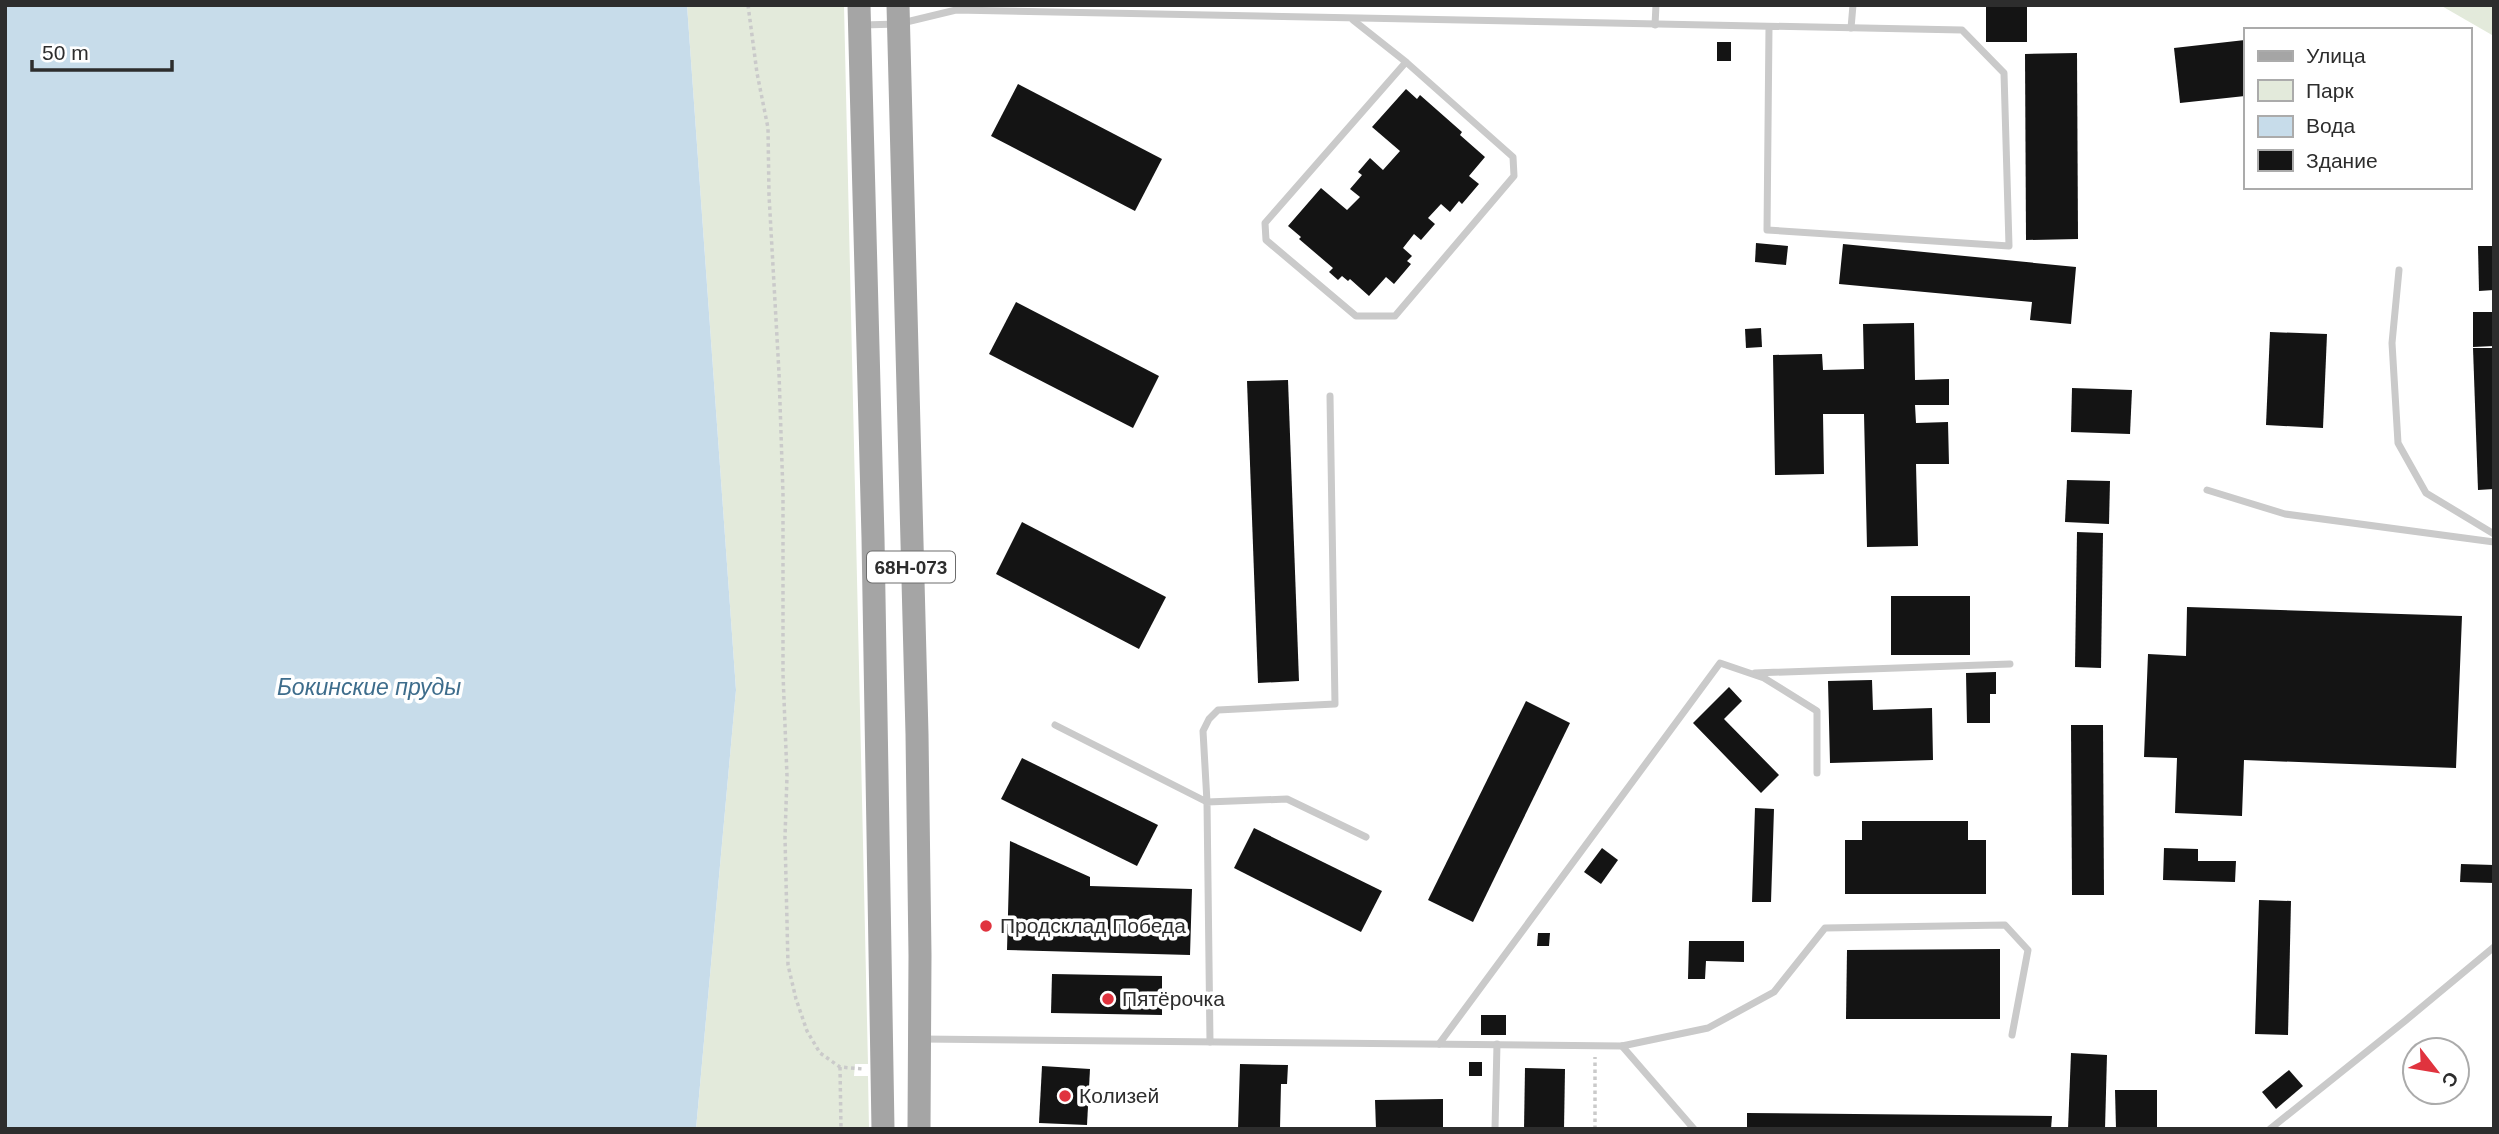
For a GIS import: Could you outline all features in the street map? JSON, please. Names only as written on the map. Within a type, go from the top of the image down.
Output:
[{"type":"main road","name":"68Н-073","points":[[859,15],[873,538],[883,1129]]},
{"type":"main road","name":"68Н-073","points":[[898,15],[917,747],[921,1119]]},
{"type":"lane","points":[[1214,5],[1214,16]]},
{"type":"lane","points":[[1655,25],[1656,5]]},
{"type":"lane","points":[[1851,28],[1853,5]]},
{"type":"lane","points":[[859,15],[1030,9],[1214,16],[1962,30],[2004,73],[2009,246],[1767,230],[1769,27]]},
{"type":"lane","points":[[1352,19],[1406,62],[1513,158],[1514,176],[1395,316],[1356,316],[1266,240],[1265,223],[1406,62]]},
{"type":"lane","points":[[2399,270],[2392,343],[2398,443],[2426,493],[2494,534]]},
{"type":"lane","points":[[1210,1042],[1207,802],[1203,731],[1218,710],[1335,704],[1330,396]]},
{"type":"lane","points":[[2207,490],[2285,514],[2494,542]]},
{"type":"lane","points":[[1439,1044],[1720,663],[1764,678],[1817,711],[1817,773]]},
{"type":"lane","points":[[1749,673],[2010,664]]},
{"type":"lane","points":[[1055,725],[1207,802],[1287,799],[1366,837]]},
{"type":"lane","points":[[920,1039],[1622,1046],[1708,1028],[1774,992],[1825,928],[2005,925],[2028,950],[2012,1034]]},
{"type":"lane","points":[[2270,1129],[2494,947]]},
{"type":"lane","points":[[1496,1129],[1497,1044]]},
{"type":"lane","points":[[1622,1046],[1694,1129]]},
{"type":"path","points":[[748,5],[768,128],[779,373],[783,494],[788,965],[807,1031],[820,1053],[840,1067],[883,1070]]},
{"type":"path","points":[[1595,1045],[1595,1129]]},
{"type":"path","points":[[840,1067],[841,1129]]},
{"type":"green space","points":[[687,5],[844,5],[868,1064],[855,1064],[854,1076],[868,1076],[869,1129],[696,1129],[736,690]]},
{"type":"green space","points":[[2440,5],[2494,5],[2494,37],[2492,35]]},
{"type":"water","name":"Бокинские пруды","points":[[5,5],[687,5],[736,690],[696,1129],[5,1129]]},
{"type":"building","points":[[1986,5],[2027,5],[2027,42],[1986,42]]},
{"type":"building","points":[[2244,40],[2244,96],[2180,103],[2174,48]]},
{"type":"building","points":[[1717,42],[1731,42],[1731,61],[1717,61]]},
{"type":"building","points":[[2077,53],[2078,239],[2026,240],[2025,54]]},
{"type":"building","points":[[1018,84],[1162,159],[1135,211],[991,136]]},
{"type":"building","points":[[1406,89],[1417,99],[1420,95],[1462,132],[1460,135],[1485,157],[1469,176],[1479,184],[1462,204],[1459,201],[1450,212],[1441,204],[1428,218],[1435,224],[1421,240],[1414,234],[1403,248],[1412,256],[1407,261],[1411,264],[1394,284],[1386,277],[1369,296],[1350,279],[1348,281],[1342,276],[1338,280],[1329,272],[1333,268],[1288,226],[1321,188],[1347,210],[1360,197],[1350,189],[1362,175],[1358,172],[1370,158],[1383,170],[1400,151],[1372,127]]},
{"type":"building","points":[[1756,243],[1788,246],[1786,265],[1755,262]]},
{"type":"building","points":[[1843,244],[2076,267],[2071,324],[2030,320],[2032,302],[1839,284]]},
{"type":"building","points":[[2478,246],[2494,246],[2494,290],[2479,291]]},
{"type":"building","points":[[1016,302],[1159,376],[1133,428],[989,354]]},
{"type":"building","points":[[2473,312],[2494,312],[2494,346],[2473,347]]},
{"type":"building","points":[[1914,323],[1915,380],[1949,379],[1949,405],[1915,405],[1916,423],[1948,422],[1949,464],[1916,464],[1918,546],[1867,547],[1864,414],[1823,414],[1824,474],[1775,475],[1773,355],[1822,354],[1823,370],[1864,369],[1863,324]]},
{"type":"building","points":[[1761,328],[1762,347],[1746,348],[1745,329]]},
{"type":"building","points":[[2270,332],[2327,334],[2323,428],[2266,425]]},
{"type":"building","points":[[2473,348],[2494,348],[2494,489],[2478,490]]},
{"type":"building","points":[[1288,380],[1299,681],[1258,683],[1247,381]]},
{"type":"building","points":[[2072,388],[2132,390],[2130,434],[2071,432]]},
{"type":"building","points":[[2067,480],[2110,481],[2109,524],[2065,522]]},
{"type":"building","points":[[1022,522],[1166,597],[1139,649],[996,574]]},
{"type":"building","points":[[2077,532],[2103,533],[2101,668],[2075,667]]},
{"type":"building","points":[[1891,596],[1970,596],[1970,655],[1891,655]]},
{"type":"building","points":[[2187,607],[2462,616],[2456,768],[2244,760],[2242,816],[2175,813],[2177,758],[2144,757],[2148,654],[2186,656]]},
{"type":"building","points":[[1996,672],[1996,694],[1990,694],[1990,723],[1967,723],[1966,673]]},
{"type":"building","points":[[1872,680],[1873,710],[1932,708],[1933,760],[1830,763],[1828,681]]},
{"type":"building","points":[[1729,687],[1742,701],[1724,719],[1779,775],[1761,793],[1693,723]]},
{"type":"building","points":[[1526,701],[1570,723],[1473,922],[1428,900]]},
{"type":"building","points":[[2071,725],[2103,725],[2104,895],[2072,895]]},
{"type":"building","points":[[1022,758],[1158,825],[1137,866],[1001,799]]},
{"type":"building","points":[[1755,808],[1774,809],[1771,902],[1752,902]]},
{"type":"building","points":[[1862,821],[1968,821],[1968,840],[1986,840],[1986,894],[1845,894],[1845,840],[1862,840]]},
{"type":"building","points":[[1254,828],[1382,891],[1361,932],[1234,868]]},
{"type":"building","points":[[1010,841],[1090,877],[1090,886],[1192,889],[1190,955],[1007,950]]},
{"type":"building","points":[[1602,848],[1618,860],[1601,884],[1584,872]]},
{"type":"building","points":[[2164,848],[2198,849],[2198,861],[2236,861],[2235,882],[2163,880]]},
{"type":"building","points":[[2461,864],[2494,865],[2494,883],[2460,882]]},
{"type":"building","points":[[2259,900],[2291,901],[2288,1035],[2255,1034]]},
{"type":"building","points":[[1538,933],[1550,933],[1549,946],[1537,946]]},
{"type":"building","points":[[1689,941],[1744,941],[1744,962],[1706,961],[1705,979],[1688,979]]},
{"type":"building","points":[[2000,949],[2000,1019],[1846,1019],[1847,950]]},
{"type":"building","points":[[1052,974],[1162,976],[1162,1015],[1051,1013]]},
{"type":"building","points":[[1481,1015],[1506,1015],[1506,1035],[1481,1035]]},
{"type":"building","points":[[2071,1053],[2107,1055],[2105,1129],[2068,1129]]},
{"type":"building","points":[[1469,1062],[1482,1062],[1482,1076],[1469,1076]]},
{"type":"building","points":[[1240,1064],[1288,1065],[1287,1084],[1281,1084],[1280,1129],[1238,1129]]},
{"type":"building","name":"Колизей","points":[[1042,1066],[1090,1069],[1087,1125],[1039,1123]]},
{"type":"building","points":[[1525,1068],[1565,1069],[1564,1129],[1524,1129]]},
{"type":"building","points":[[2289,1070],[2303,1086],[2276,1109],[2262,1092]]},
{"type":"building","points":[[2115,1090],[2157,1090],[2157,1129],[2116,1129]]},
{"type":"building","points":[[1443,1099],[1443,1129],[1376,1129],[1375,1100]]},
{"type":"building","points":[[1747,1113],[2052,1116],[2051,1129],[1747,1129]]},
{"type":"place","name":"Продсклад Победа","points":[[986,926]]},
{"type":"place","name":"Пятёрочка","points":[[1108,999]]},
{"type":"place","name":"Колизей","points":[[1065,1096]]}]
